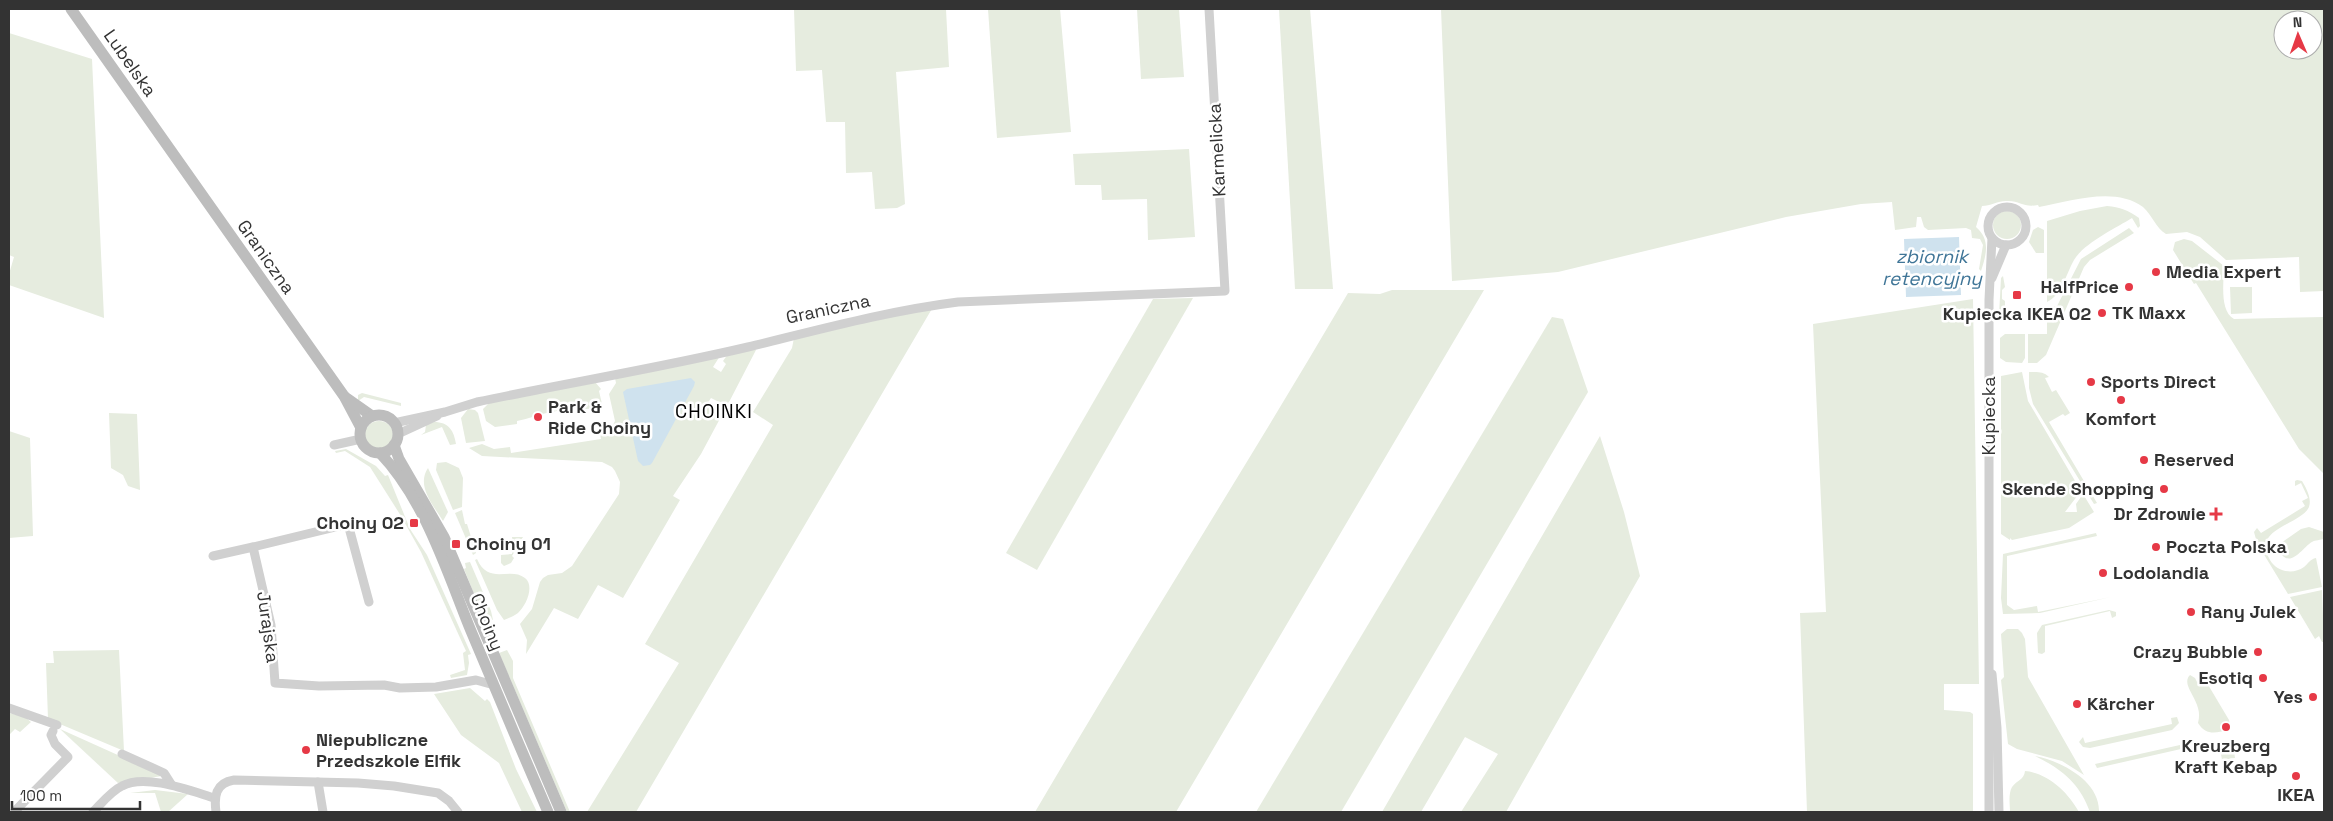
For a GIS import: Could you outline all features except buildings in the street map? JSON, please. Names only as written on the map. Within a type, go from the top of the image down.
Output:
[{"type":"street","name":"Lubelska","points":[[71,9],[160,136]]},
{"type":"street","name":"Karmelicka","points":[[1209,9],[1225,291]]},
{"type":"street","name":"Graniczna","points":[[160,136],[344,396],[361,434]]},
{"type":"street","points":[[2004,206],[2017,209],[2026,219],[2026,231],[2019,241],[2006,245],[1998,243],[1992,238],[1988,225],[1992,213],[2004,206]]},
{"type":"street","name":"Kupiecka","points":[[1989,812],[1988,376],[1992,238]]},
{"type":"street","name":"Kupiecka","points":[[1990,283],[2006,245]]},
{"type":"street","name":"Graniczna","points":[[394,423],[445,412],[477,402],[747,347],[814,329],[939,304],[1026,298],[1225,291]]},
{"type":"street","name":"Graniczna","points":[[344,396],[372,416]]},
{"type":"street","name":"Graniczna","points":[[396,440],[445,412]]},
{"type":"street","points":[[372,416],[384,416],[394,423],[396,440],[387,452],[380,453],[369,450],[361,434],[365,422],[372,416]]},
{"type":"street","points":[[334,445],[361,434]]},
{"type":"street","name":"Choiny","points":[[396,440],[399,459],[444,537],[561,812]]},
{"type":"street","name":"Choiny","points":[[380,453],[397,474],[427,526],[447,569],[548,812]]},
{"type":"street","points":[[213,556],[348,524],[369,602]]},
{"type":"street","name":"Jurajska","points":[[253,547],[271,625],[275,683],[319,686],[384,685],[400,688],[436,687],[476,680],[494,685]]},
{"type":"street","points":[[476,680],[484,661]]},
{"type":"street","name":"Kupiecka","points":[[1990,669],[1994,685],[1997,728],[1999,812]]},
{"type":"street","points":[[9,708],[55,728],[50,735],[55,744],[68,758],[14,812]]},
{"type":"street","points":[[122,754],[164,772],[171,784]]},
{"type":"street","points":[[216,812],[214,798],[219,787],[227,782],[276,781],[376,784],[431,792],[444,796],[458,812]]},
{"type":"street","points":[[92,812],[123,785],[138,782],[171,784],[214,798]]},
{"type":"street","points":[[318,782],[324,812]]},
{"type":"shaded area","points":[[794,9],[946,9],[949,67],[896,72],[905,204],[897,208],[875,209],[872,172],[846,173],[845,122],[826,122],[822,70],[796,71]]},
{"type":"shaded area","points":[[988,9],[1060,9],[1071,132],[997,138]]},
{"type":"shaded area","points":[[1137,9],[1179,9],[1184,77],[1141,79]]},
{"type":"shaded area","points":[[1279,9],[1310,9],[1333,289],[1295,289]]},
{"type":"shaded area","points":[[1441,9],[2324,9],[2324,291],[2300,292],[2299,257],[2226,260],[2200,237],[2187,232],[2166,234],[2143,207],[2119,197],[2106,196],[2039,207],[2038,205],[2033,206],[2011,201],[1982,206],[1976,227],[1984,237],[1986,248],[1981,271],[1979,269],[1983,245],[1980,239],[1972,238],[1971,230],[1966,228],[1928,230],[1924,227],[1921,217],[1917,217],[1916,227],[1895,230],[1892,202],[1861,204],[1786,217],[1558,272],[1452,281]]},
{"type":"shaded area","points":[[9,33],[92,59],[104,318],[9,285],[9,274],[14,257],[9,255]]},
{"type":"shaded area","points":[[1189,149],[1195,237],[1148,240],[1147,199],[1102,200],[1101,185],[1075,185],[1073,154]]},
{"type":"shaded area","points":[[2107,206],[2120,208],[2131,213],[2139,218],[2140,226],[2138,228],[2132,218],[2101,236],[2085,248],[2074,260],[2060,289],[2047,302],[2047,221],[2080,211]]},
{"type":"shaded area","points":[[2007,211],[2017,215],[2021,225],[2017,235],[2007,239],[1997,235],[1993,225],[1997,215]]},
{"type":"shaded area","points":[[2038,227],[2044,230],[2044,253],[2036,253],[2029,242],[2033,230]]},
{"type":"shaded area","points":[[2129,228],[2134,233],[2090,260],[2084,267],[2046,355],[2037,363],[2028,363],[2028,334],[2047,334],[2047,307],[2057,306],[2081,259]]},
{"type":"shaded area","points":[[2184,239],[2192,241],[2224,266],[2224,303],[2229,315],[2234,319],[2324,317],[2324,474],[2299,449],[2196,283],[2194,284],[2173,250],[2175,242]]},
{"type":"shaded area","points":[[2003,276],[2005,287],[2002,290],[2002,299],[2005,301],[2005,316],[2002,319],[1999,315],[2001,278]]},
{"type":"shaded area","points":[[2230,287],[2252,287],[2252,313],[2231,314]]},
{"type":"shaded area","points":[[1392,290],[1484,290],[1176,812],[1035,812],[1348,293],[1380,294]]},
{"type":"shaded area","points":[[1193,298],[1037,570],[1006,553],[1153,299]]},
{"type":"shaded area","points":[[1973,299],[1979,684],[1944,684],[1944,710],[1970,712],[1973,714],[1973,812],[1807,812],[1800,613],[1826,612],[1813,324]]},
{"type":"shaded area","points":[[933,307],[636,812],[587,812],[679,663],[645,644],[773,425],[753,412],[792,348],[794,338]]},
{"type":"shaded area","points":[[1552,317],[1563,319],[1588,392],[1341,812],[1256,812]]},
{"type":"shaded area","points":[[2005,334],[2025,334],[2025,358],[2022,363],[2006,362],[2000,358],[2000,338]]},
{"type":"shaded area","points":[[752,348],[756,350],[727,406],[711,398],[707,404],[723,413],[701,454],[673,496],[680,500],[623,598],[598,585],[578,619],[554,608],[526,654],[527,640],[520,624],[532,609],[540,582],[548,575],[562,573],[572,566],[619,494],[620,482],[612,467],[602,462],[482,456],[469,448],[482,444],[494,449],[510,447],[511,453],[601,439],[600,433],[611,429],[615,421],[609,394],[616,383],[615,378],[720,356],[713,367],[721,372],[726,364],[723,361],[728,354]]},
{"type":"shaded area","points":[[2022,372],[2028,401],[2081,491],[2065,512],[2077,512],[2076,504],[2083,494],[2094,512],[2069,528],[2012,540],[2010,538],[2010,540],[2001,534],[2001,376]]},
{"type":"shaded area","points":[[2029,372],[2042,373],[2049,377],[2045,378],[2052,392],[2056,390],[2070,413],[2065,416],[2063,414],[2049,422],[2097,503],[2094,504],[2033,404],[2029,388]]},
{"type":"shaded area","points":[[595,382],[601,389],[599,391],[602,404],[598,408],[551,412],[517,421],[517,424],[495,427],[486,421],[483,409],[489,403]]},
{"type":"shaded area","points":[[362,393],[401,403],[401,406],[364,397],[358,401],[358,395]]},
{"type":"shaded area","points":[[468,409],[475,410],[478,413],[485,441],[466,443],[461,418]]},
{"type":"shaded area","points":[[109,413],[137,414],[140,490],[128,486],[123,475],[111,468]]},
{"type":"shaded area","points":[[379,421],[389,425],[393,435],[389,445],[379,449],[369,445],[365,435],[369,425]]},
{"type":"shaded area","points":[[439,422],[450,428],[456,444],[450,445],[442,427],[421,435],[425,432],[426,425]]},
{"type":"shaded area","points":[[9,431],[30,438],[33,536],[9,538]]},
{"type":"shaded area","points":[[1600,436],[1624,512],[1640,576],[1506,812],[1461,812],[1498,754],[1465,737],[1421,812],[1382,812]]},
{"type":"shaded area","points":[[346,449],[376,466],[385,476],[388,475],[410,529],[427,555],[471,654],[468,655],[467,675],[451,678],[450,675],[465,670],[463,653],[466,651],[421,552],[370,467],[345,451],[336,453],[335,451]]},
{"type":"shaded area","points":[[446,462],[459,468],[463,478],[462,507],[453,510],[436,470],[437,463]]},
{"type":"shaded area","points":[[428,468],[448,512],[443,521],[427,495],[425,488],[425,475]]},
{"type":"shaded area","points":[[2295,481],[2302,481],[2307,490],[2310,500],[2309,507],[2304,513],[2272,534],[2267,541],[2266,549],[2273,564],[2286,571],[2300,569],[2316,558],[2322,587],[2288,594],[2257,543],[2254,532],[2257,528],[2261,533],[2305,506],[2302,501],[2308,498],[2301,483],[2295,486]]},
{"type":"shaded area","points":[[462,510],[476,553],[473,555],[455,513]]},
{"type":"shaded area","points":[[2309,527],[2324,532],[2324,539],[2312,542],[2294,557],[2286,558],[2282,555],[2280,550],[2281,543],[2301,529]]},
{"type":"shaded area","points":[[2096,533],[2097,536],[2007,556],[2007,605],[2014,610],[2037,606],[2038,612],[2111,597],[2040,613],[2003,614],[2001,598],[2003,554]]},
{"type":"shaded area","points":[[512,537],[523,537],[512,556],[514,558],[511,563],[504,566],[501,563],[501,555],[512,554]]},
{"type":"shaded area","points":[[477,559],[487,572],[513,574],[525,578],[529,586],[528,596],[524,606],[518,613],[504,620],[497,610],[475,560]]},
{"type":"shaded area","points":[[470,562],[493,620],[481,611],[464,569],[466,568],[465,563]]},
{"type":"shaded area","points":[[2322,590],[2324,642],[2322,642],[2319,636],[2315,639],[2290,597]]},
{"type":"shaded area","points":[[2109,610],[2116,612],[2116,616],[2112,618],[2110,611],[2045,626],[2045,652],[2042,654],[2038,653],[2037,633],[2042,625]]},
{"type":"shaded area","points":[[2007,629],[2018,629],[2022,633],[2025,639],[2028,677],[2084,775],[2062,761],[2017,749],[2008,744],[2001,680],[2004,677],[2001,634]]},
{"type":"shaded area","points":[[119,650],[124,751],[48,719],[46,663],[54,663],[53,651]]},
{"type":"shaded area","points":[[507,650],[513,661],[513,678],[570,812],[567,812],[499,653]]},
{"type":"shaded area","points":[[2190,675],[2197,682],[2201,680],[2204,684],[2207,683],[2229,720],[2231,730],[2208,732],[2198,723],[2198,708],[2187,679]]},
{"type":"shaded area","points":[[470,688],[485,701],[487,699],[490,702],[516,769],[537,812],[522,812],[499,763],[461,735],[434,694]]},
{"type":"shaded area","points":[[9,713],[25,717],[31,722],[20,732],[15,729],[9,735]]},
{"type":"shaded area","points":[[2177,717],[2179,723],[2172,730],[2090,748],[2083,747],[2079,742],[2083,737],[2085,743],[2172,724],[2171,718]]},
{"type":"shaded area","points":[[60,729],[160,774],[162,776],[118,783]]},
{"type":"shaded area","points":[[2180,745],[2181,749],[2097,768],[2095,764]]},
{"type":"shaded area","points":[[2233,745],[2235,758],[2222,760],[2220,748]]},
{"type":"shaded area","points":[[2035,756],[2056,762],[2077,774],[2093,791],[2098,801],[2099,812],[2090,812],[2081,793],[2069,778],[2054,766]]},
{"type":"shaded area","points":[[2025,771],[2042,775],[2057,785],[2069,797],[2079,812],[2010,812],[2012,787],[2022,778]]},
{"type":"shaded area","points":[[155,790],[188,794],[168,812],[161,812],[155,793],[130,793]]},
{"type":"water","name":"zbiornik retencyjny","points":[[1959,237],[1961,295],[1906,297],[1904,239]]},
{"type":"water","points":[[691,378],[695,382],[694,386],[652,463],[643,466],[638,461],[623,392],[627,389]]},
{"type":"place","name":"Media Expert","points":[[2156,272]]},
{"type":"place","name":"HalfPrice","points":[[2129,287]]},
{"type":"place","name":"Kupiecka IKEA 02","points":[[2017,295]]},
{"type":"place","name":"TK Maxx","points":[[2102,313]]},
{"type":"place","name":"Sports Direct","points":[[2091,382]]},
{"type":"place","name":"Komfort","points":[[2121,400]]},
{"type":"place","name":"Park & Ride Choiny","points":[[538,417]]},
{"type":"place","name":"Reserved","points":[[2144,460]]},
{"type":"place","name":"Skende Shopping","points":[[2164,489]]},
{"type":"place","name":"Dr Zdrowie","points":[[2216,514]]},
{"type":"place","name":"Choiny 02","points":[[414,523]]},
{"type":"place","name":"Choiny 01","points":[[456,544]]},
{"type":"place","name":"Poczta Polska","points":[[2156,547]]},
{"type":"place","name":"Lodolandia","points":[[2103,573]]},
{"type":"place","name":"Rany Julek","points":[[2191,612]]},
{"type":"place","name":"Crazy Bubble","points":[[2258,652]]},
{"type":"place","name":"Esotiq","points":[[2263,678]]},
{"type":"place","name":"Yes","points":[[2313,697]]},
{"type":"place","name":"Kärcher","points":[[2077,704]]},
{"type":"place","name":"Kreuzberg Kraft Kebap","points":[[2226,727]]},
{"type":"place","name":"Niepubliczne Przedszkole Elfik","points":[[306,750]]},
{"type":"place","name":"IKEA","points":[[2296,776]]},
{"type":"district","name":"CHOINKI","points":[[714,411]]}]
